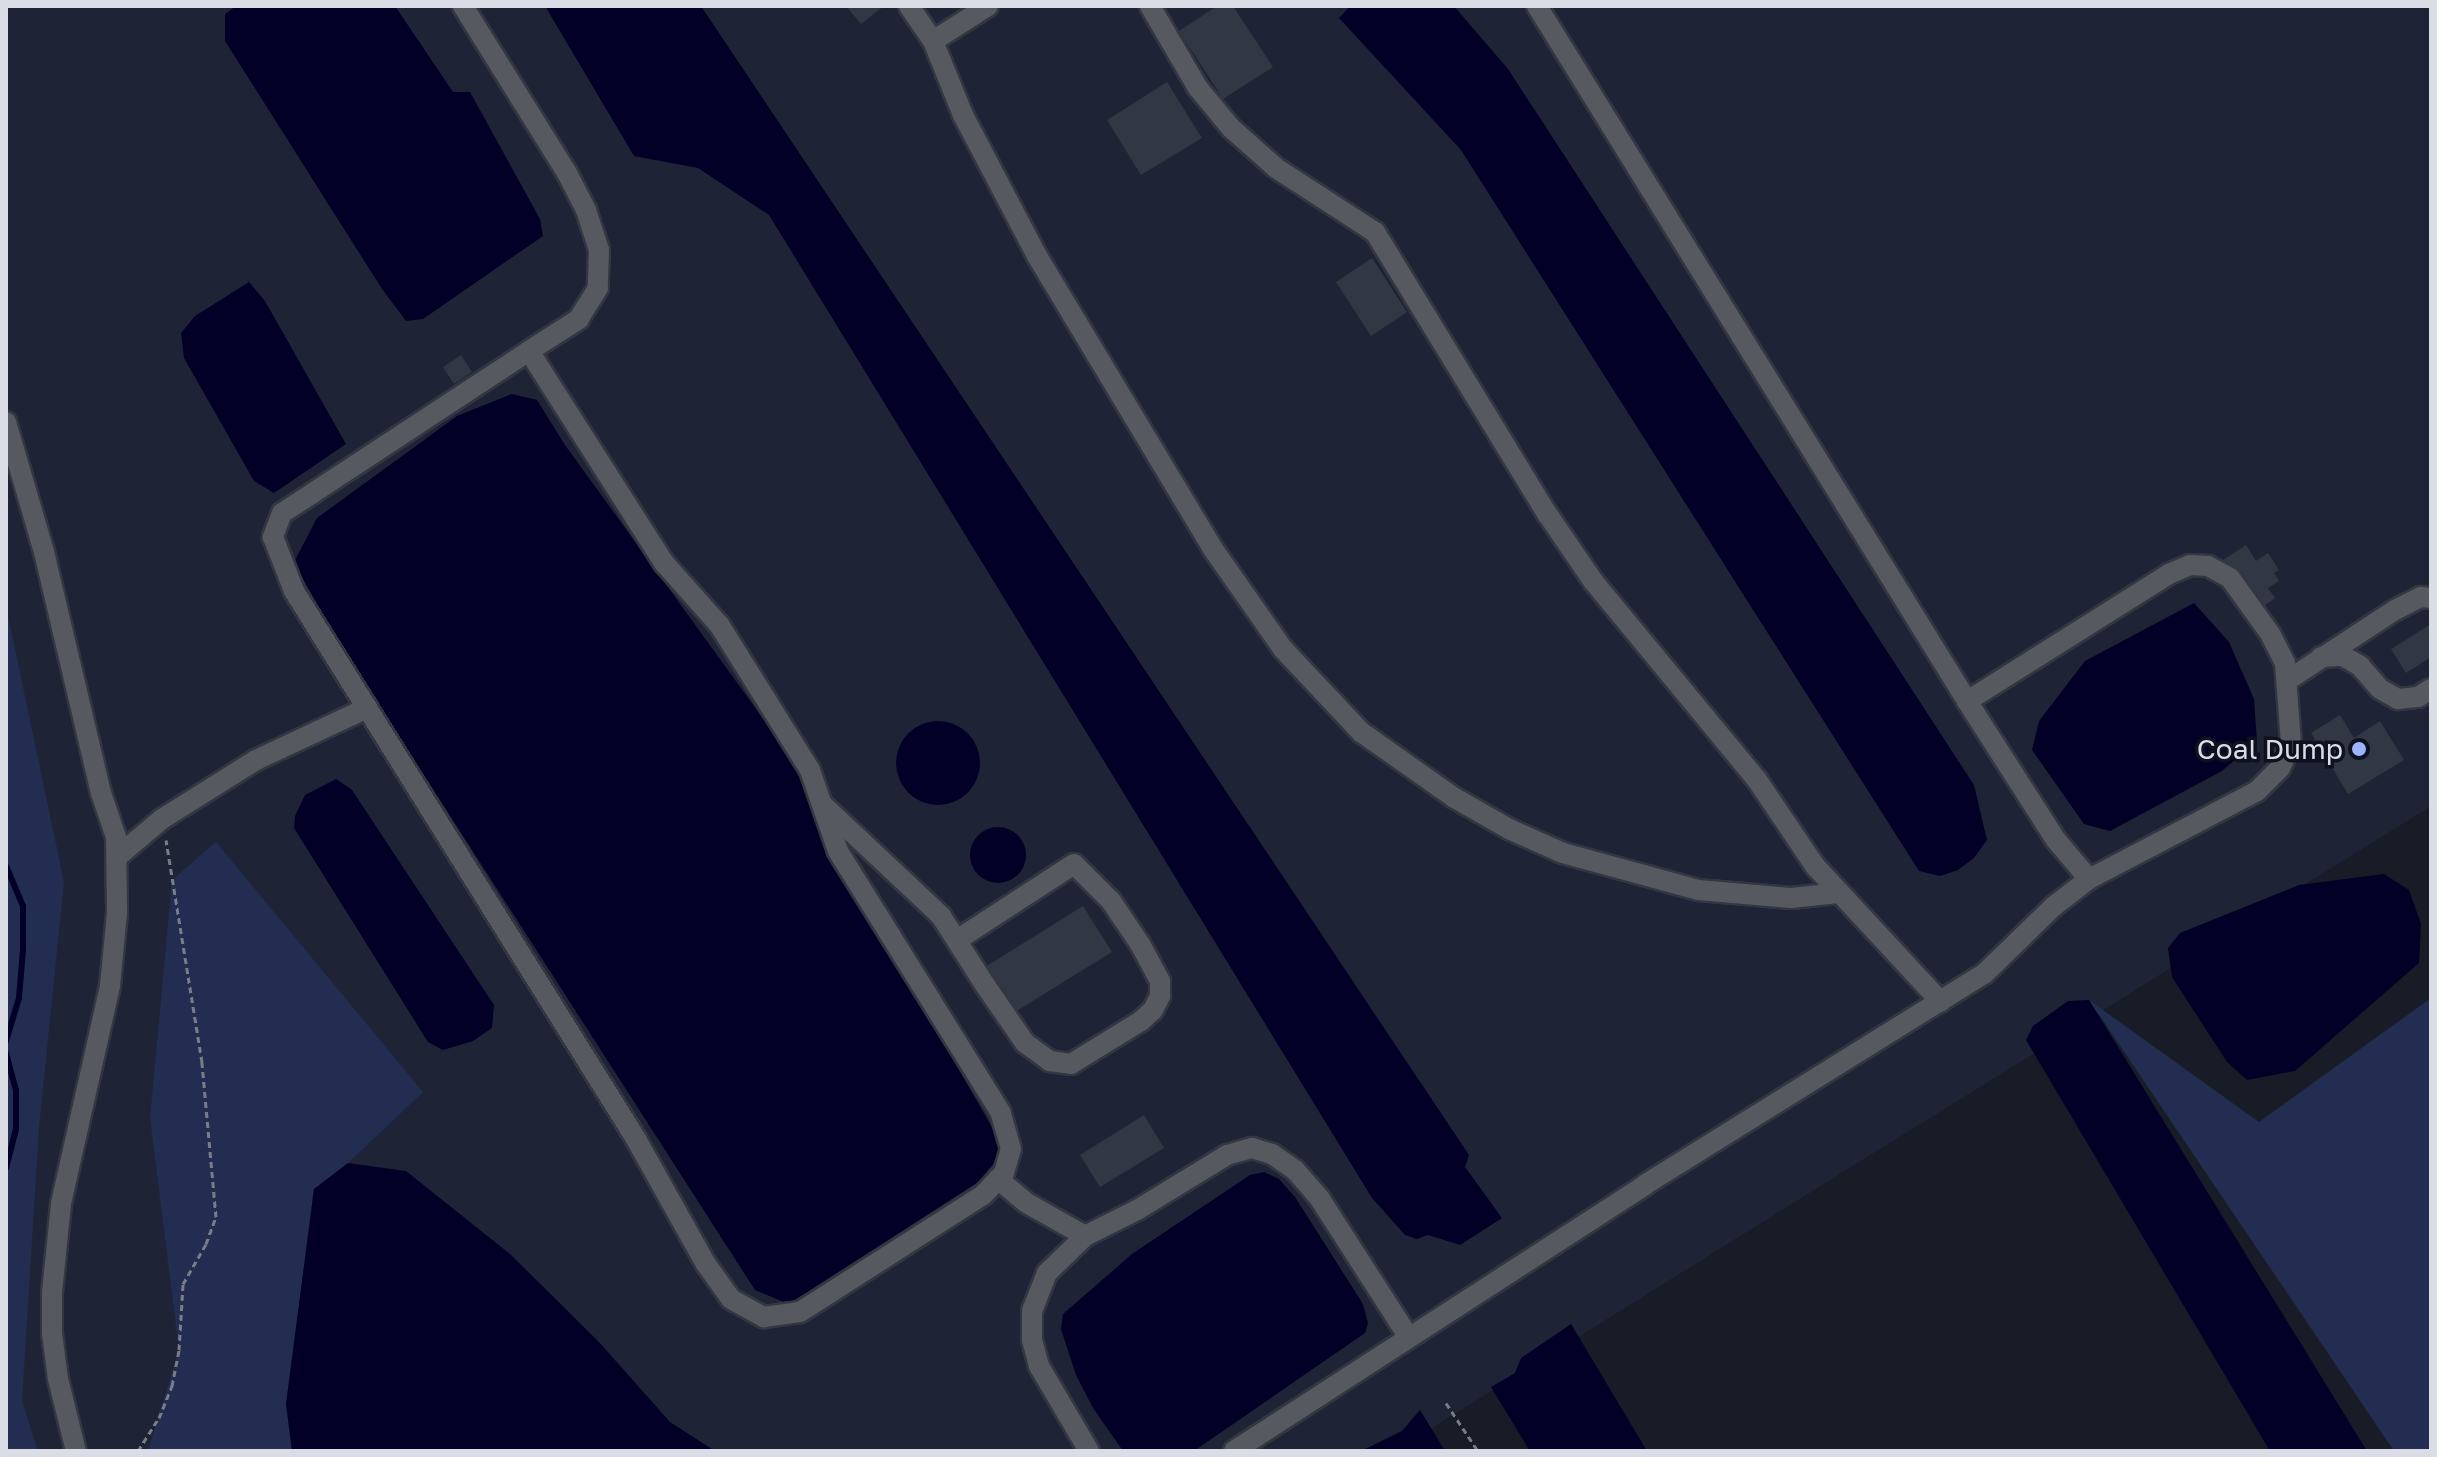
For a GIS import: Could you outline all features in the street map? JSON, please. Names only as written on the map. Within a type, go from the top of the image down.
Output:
[{"type":"lane","points":[[463,6],[567,173],[586,210],[599,250],[598,288],[579,319],[529,351],[282,513],[273,537],[283,570],[636,1139],[706,1264],[731,1299],[764,1317],[800,1312],[983,1195],[1004,1173],[1011,1149],[1001,1113],[838,851],[810,770],[720,626],[664,563],[529,351]]},
{"type":"lane","points":[[909,6],[933,41],[963,115],[1030,244],[1206,538],[1283,649],[1361,732],[1453,797],[1509,829],[1563,853],[1698,890],[1791,898],[1838,893]]},
{"type":"lane","points":[[933,41],[988,6]]},
{"type":"lane","points":[[1150,6],[1198,88],[1231,128],[1276,168],[1375,232],[1514,462],[1584,568],[1757,780],[1838,893],[1941,1002]]},
{"type":"lane","points":[[1537,6],[1967,701],[2056,840],[2089,879]]},
{"type":"lane","points":[[6,422],[44,552],[101,793],[116,837],[117,913],[110,986],[61,1204],[52,1292],[52,1333],[58,1379],[76,1451]]},
{"type":"lane","points":[[1234,1451],[1646,1184],[1984,974],[2054,906],[2089,879],[2257,791],[2280,768],[2291,743],[2285,663],[2271,635],[2230,578],[2208,566],[2190,565],[2169,574],[1967,701]]},
{"type":"lane","points":[[2288,680],[2395,610],[2421,597],[2431,598]]},
{"type":"lane","points":[[2321,657],[2343,656],[2360,666],[2380,689],[2398,699],[2418,697],[2431,689]]},
{"type":"lane","points":[[117,857],[162,819],[256,760],[367,708]]},
{"type":"lane","points":[[820,803],[941,916],[1025,1043],[1050,1061],[1071,1064],[1141,1021],[1153,1010],[1160,996],[1160,981],[1140,944],[1111,901],[1074,864],[957,940]]},
{"type":"lane","points":[[1089,1451],[1039,1366],[1032,1340],[1032,1311],[1047,1273],[1085,1236],[1137,1210],[1227,1155],[1252,1148],[1272,1154],[1295,1170],[1320,1199],[1408,1336]]},
{"type":"lane","points":[[998,1179],[1025,1202],[1085,1236]]},
{"type":"path","points":[[138,1451],[159,1418],[172,1386],[179,1350],[183,1284],[206,1244],[216,1217],[202,1062],[162,819]]},
{"type":"path","points":[[1446,1403],[1478,1451]]},
{"type":"shaded area","points":[[6,6],[2431,6],[2431,806],[1395,1451],[6,1451]]},
{"type":"shaded area","points":[[236,6],[395,6],[453,92],[470,92],[540,219],[543,236],[423,319],[406,321],[382,289],[225,41],[225,14]]},
{"type":"shaded area","points":[[545,6],[701,6],[1469,1155],[1465,1167],[1502,1218],[1460,1245],[1428,1235],[1417,1239],[1405,1235],[1372,1198],[769,215],[698,168],[634,156]]},
{"type":"shaded area","points":[[1350,6],[1454,6],[1508,69],[1974,785],[1987,840],[1974,858],[1958,870],[1940,876],[1919,871],[1461,150],[1339,18]]},
{"type":"shaded area","points":[[249,282],[265,301],[346,444],[274,493],[254,481],[184,358],[181,333],[195,316]]},
{"type":"shaded area","points":[[512,394],[537,400],[565,445],[793,760],[812,813],[1005,1150],[978,1182],[789,1304],[755,1290],[332,632],[294,562],[317,518],[457,416]]},
{"type":"shaded area","points":[[2194,603],[2229,642],[2254,699],[2257,741],[2222,771],[2110,831],[2084,824],[2032,750],[2039,721],[2085,661]]},
{"type":"shaded area","points":[[6,606],[64,882],[39,1128],[22,1401],[38,1451],[6,1451]]},
{"type":"shaded area","points":[[938,721],[954,724],[968,733],[977,747],[980,763],[977,779],[968,793],[954,802],[938,805],[922,802],[908,793],[899,779],[896,763],[899,747],[908,733],[922,724]]},
{"type":"shaded area","points":[[336,779],[352,790],[494,1005],[492,1028],[473,1041],[443,1050],[428,1042],[294,828],[295,816],[305,795]]},
{"type":"shaded area","points":[[998,827],[1018,835],[1026,855],[1018,875],[998,883],[978,875],[970,855],[978,835]]},
{"type":"shaded area","points":[[216,842],[423,1092],[348,1163],[314,1189],[286,1404],[292,1451],[148,1451],[179,1350],[150,1118],[172,880]]},
{"type":"shaded area","points":[[2384,874],[2409,890],[2421,924],[2419,963],[2295,1071],[2247,1080],[2227,1062],[2172,977],[2168,948],[2180,933],[2299,885]]},
{"type":"shaded area","points":[[2431,998],[2431,1451],[2394,1451],[2089,1000],[2259,1122]]},
{"type":"shaded area","points":[[2089,1000],[2367,1451],[2270,1451],[2026,1040],[2033,1026],[2068,1001]]},
{"type":"shaded area","points":[[348,1163],[406,1171],[510,1254],[599,1342],[670,1422],[715,1451],[292,1451],[286,1404],[314,1189]]},
{"type":"shaded area","points":[[1264,1172],[1279,1179],[1295,1197],[1363,1304],[1368,1323],[1365,1333],[1194,1451],[1123,1451],[1093,1408],[1076,1375],[1061,1329],[1063,1314],[1132,1254],[1250,1175]]},
{"type":"shaded area","points":[[1571,1324],[1647,1451],[1530,1451],[1491,1387],[1515,1373],[1521,1358]]},
{"type":"shaded area","points":[[1420,1410],[1445,1451],[1361,1451],[1402,1431]]},
{"type":"building","points":[[846,6],[884,6],[861,24]]},
{"type":"building","points":[[1217,6],[1233,6],[1273,67],[1223,99],[1179,31]]},
{"type":"building","points":[[1167,82],[1202,138],[1141,175],[1107,120]]},
{"type":"building","points":[[1372,258],[1407,312],[1371,336],[1336,282]]},
{"type":"building","points":[[461,355],[472,372],[454,384],[443,367]]},
{"type":"building","points":[[2246,545],[2256,561],[2268,553],[2279,570],[2274,573],[2279,581],[2268,588],[2275,598],[2264,606],[2241,571],[2234,576],[2223,560]]},
{"type":"building","points":[[2431,624],[2431,657],[2406,673],[2391,649]]},
{"type":"building","name":"Coal Dump","points":[[2340,715],[2354,738],[2380,721],[2404,760],[2348,794],[2311,733]]},
{"type":"building","points":[[1083,906],[1112,952],[1013,1013],[985,967]]},
{"type":"building","points":[[1144,1115],[1164,1148],[1100,1187],[1080,1155]]},
{"type":"waterway","points":[[6,866],[23,906],[19,998],[6,1041]]},
{"type":"waterway","points":[[6,1053],[16,1090],[16,1129],[6,1168]]},
{"type":"place","name":"Coal Dump","points":[[2359,749]]}]
